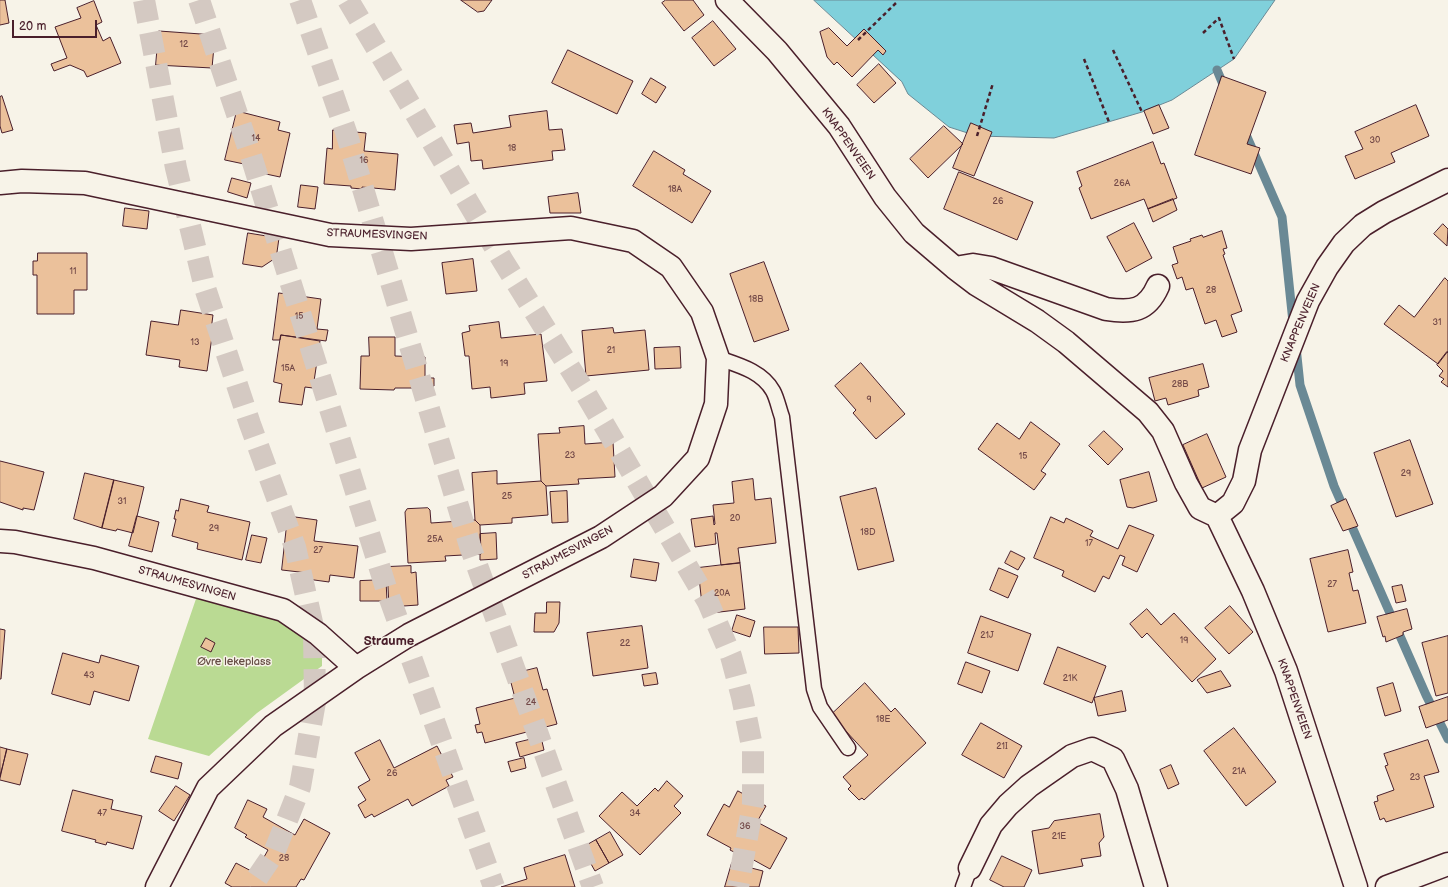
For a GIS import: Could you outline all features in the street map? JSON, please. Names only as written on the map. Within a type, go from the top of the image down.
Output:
[{"type":"street","name":"KNAPPENVEIEN","points":[[727,0],[777,51],[839,126],[884,197],[914,233],[976,284],[1043,325],[1148,412],[1163,431],[1186,483],[1200,508],[1217,516],[1253,591],[1286,671],[1356,887]]},
{"type":"street","name":"KNAPPENVEIEN","points":[[1217,516],[1233,503],[1244,481],[1250,450],[1308,301],[1327,267],[1344,243],[1363,225],[1384,212],[1448,180]]},
{"type":"street","name":"STRAUMESVINGEN","points":[[0,183],[22,181],[85,183],[330,235],[411,239],[571,228],[633,241],[671,267],[702,312],[718,358],[716,404],[698,458],[663,496],[601,537],[409,635],[356,668],[273,726],[208,788],[157,887]]},
{"type":"street","points":[[955,268],[973,265],[991,268],[1106,309],[1125,312],[1140,308],[1153,298],[1158,286]]},
{"type":"street","name":"STRAUMESVINGEN","points":[[0,541],[15,542],[94,558],[282,610],[318,634],[356,668]]},
{"type":"street","points":[[967,877],[991,825],[1008,805],[1029,786],[1072,756],[1092,749],[1113,759],[1127,789],[1156,887]]},
{"type":"street","points":[[1387,887],[1448,864]]},
{"type":"lane","points":[[718,358],[745,367],[764,379],[774,391],[782,417],[814,689],[820,707],[848,748]]},
{"type":"path","points":[[858,40],[898,1]]},
{"type":"path","points":[[1203,33],[1219,18],[1234,59]]},
{"type":"path","points":[[1113,50],[1142,112]]},
{"type":"path","points":[[1084,59],[1109,122]]},
{"type":"path","points":[[977,136],[993,83]]},
{"type":"green space","name":"Øvre lekeplass","points":[[198,593],[266,612],[322,649],[322,666],[257,713],[209,756],[148,739]]},
{"type":"water","points":[[814,0],[1275,0],[1234,59],[1172,100],[1142,112],[1054,138],[977,136],[949,127],[908,94],[902,82]]},
{"type":"building","points":[[0,0],[5,0],[9,23],[0,25]]},
{"type":"building","points":[[461,0],[492,0],[484,11],[478,12]]},
{"type":"building","points":[[666,0],[693,0],[704,15],[684,31],[662,3]]},
{"type":"building","points":[[94,1],[102,22],[96,25],[103,41],[110,37],[121,63],[87,77],[84,71],[70,65],[54,71],[51,64],[67,58],[55,27],[81,18],[77,8]]},
{"type":"building","points":[[713,21],[736,49],[714,66],[692,38]]},
{"type":"building","points":[[829,28],[847,46],[864,29],[886,51],[883,55],[878,50],[852,77],[837,62],[834,65],[827,57],[820,32]]},
{"type":"building","points":[[159,31],[215,35],[212,68],[156,65]]},
{"type":"building","points":[[568,50],[633,81],[617,114],[552,83]]},
{"type":"building","points":[[879,64],[896,83],[874,103],[857,85]]},
{"type":"building","points":[[1222,76],[1266,92],[1247,144],[1260,148],[1251,174],[1195,155]]},
{"type":"building","points":[[651,78],[666,87],[656,103],[642,94]]},
{"type":"building","points":[[2,96],[13,130],[2,133],[0,126],[0,97]]},
{"type":"building","points":[[1159,105],[1169,128],[1153,134],[1144,111]]},
{"type":"building","points":[[1416,105],[1429,136],[1391,153],[1395,162],[1355,179],[1345,156],[1363,149],[1355,132]]},
{"type":"building","points":[[237,111],[280,122],[278,130],[290,133],[280,177],[252,171],[253,168],[244,166],[244,164],[225,160]]},
{"type":"building","points":[[547,111],[549,130],[562,129],[565,150],[552,151],[553,160],[483,169],[482,160],[471,161],[469,142],[457,144],[454,125],[471,123],[473,133],[511,127],[509,116]]},
{"type":"building","points":[[971,123],[992,132],[974,176],[953,168]]},
{"type":"building","points":[[944,126],[963,144],[928,178],[910,159]]},
{"type":"building","points":[[333,130],[366,133],[364,151],[398,154],[395,190],[362,187],[362,189],[351,188],[351,186],[324,184],[327,148],[332,149]]},
{"type":"building","points":[[1153,142],[1161,164],[1164,163],[1177,198],[1148,209],[1144,199],[1091,219],[1079,188],[1082,186],[1077,172]]},
{"type":"building","points":[[654,151],[685,170],[683,174],[711,191],[692,223],[633,186]]},
{"type":"building","points":[[959,172],[1033,202],[1017,240],[944,209]]},
{"type":"building","points":[[232,178],[251,183],[247,198],[228,192]]},
{"type":"building","points":[[301,185],[318,187],[315,209],[298,207]]},
{"type":"building","points":[[578,193],[581,213],[550,213],[548,197]]},
{"type":"building","points":[[1173,199],[1177,210],[1153,222],[1148,209]]},
{"type":"building","points":[[125,208],[149,211],[147,229],[123,226]]},
{"type":"building","points":[[1134,223],[1152,258],[1126,272],[1107,237]]},
{"type":"building","points":[[1443,224],[1448,229],[1447,246],[1434,234]]},
{"type":"building","points":[[1222,231],[1227,248],[1223,249],[1225,254],[1223,255],[1242,311],[1231,315],[1237,332],[1222,337],[1216,320],[1205,324],[1193,288],[1186,290],[1182,277],[1177,279],[1172,265],[1178,263],[1173,247],[1191,241],[1190,239],[1202,235],[1203,237]]},
{"type":"building","points":[[248,233],[279,238],[276,259],[262,267],[243,264]]},
{"type":"building","points":[[38,253],[87,253],[87,290],[74,290],[74,314],[37,314],[37,275],[33,275],[33,261],[37,261]]},
{"type":"building","points":[[473,259],[477,291],[446,294],[442,263]]},
{"type":"building","points":[[764,262],[789,330],[754,342],[730,274]]},
{"type":"building","points":[[1445,278],[1448,281],[1448,351],[1438,364],[1384,324],[1399,305],[1414,317]]},
{"type":"building","points":[[279,293],[321,299],[317,329],[328,330],[326,341],[281,335],[280,340],[273,340]]},
{"type":"building","points":[[181,310],[213,315],[211,330],[213,330],[207,371],[179,367],[180,360],[146,355],[151,321],[178,325]]},
{"type":"building","points":[[499,322],[501,338],[541,334],[547,381],[524,383],[525,394],[491,398],[490,387],[472,389],[469,356],[465,356],[462,333],[470,331],[469,326]]},
{"type":"building","points":[[613,328],[614,333],[645,330],[649,370],[586,376],[582,331]]},
{"type":"building","points":[[281,335],[320,341],[313,388],[305,387],[302,405],[279,402],[282,384],[274,382]]},
{"type":"building","points":[[369,337],[395,337],[395,356],[425,357],[425,378],[434,378],[434,386],[425,386],[425,388],[395,388],[394,390],[360,389],[361,356],[369,356]]},
{"type":"building","points":[[680,347],[681,368],[655,369],[654,348]]},
{"type":"building","points":[[1447,352],[1448,387],[1441,382],[1444,379],[1439,376],[1443,371],[1437,365]]},
{"type":"building","points":[[861,363],[905,414],[876,439],[853,413],[856,410],[835,386]]},
{"type":"building","points":[[1203,364],[1209,387],[1198,390],[1199,396],[1168,405],[1166,398],[1155,401],[1149,378]]},
{"type":"building","points":[[1031,422],[1060,444],[1041,471],[1046,474],[1034,490],[978,449],[997,423],[1019,439]]},
{"type":"building","points":[[584,426],[585,444],[613,442],[615,477],[578,479],[579,484],[546,486],[541,481],[538,434],[560,433],[559,428]]},
{"type":"building","points":[[1104,431],[1123,449],[1108,465],[1089,446]]},
{"type":"building","points":[[1207,434],[1226,477],[1202,488],[1183,445]]},
{"type":"building","points":[[1410,440],[1433,504],[1396,517],[1374,453]]},
{"type":"building","points":[[0,461],[44,472],[34,510],[23,508],[23,510],[0,502]]},
{"type":"building","points":[[497,471],[497,484],[541,481],[546,486],[548,515],[512,518],[512,523],[480,525],[475,520],[472,473]]},
{"type":"building","points":[[1149,472],[1157,501],[1133,508],[1127,507],[1120,480]]},
{"type":"building","points":[[85,473],[114,480],[102,528],[74,519]]},
{"type":"building","points":[[753,479],[755,500],[771,498],[776,543],[738,548],[740,563],[721,565],[717,533],[715,533],[716,544],[695,547],[691,519],[713,516],[714,525],[713,505],[734,503],[732,482]]},
{"type":"building","points":[[114,480],[144,487],[133,533],[117,529],[116,531],[102,528]]},
{"type":"building","points":[[876,488],[894,561],[858,570],[840,497]]},
{"type":"building","points":[[567,491],[568,522],[552,523],[550,492]]},
{"type":"building","points":[[181,499],[209,506],[207,512],[250,522],[242,560],[197,549],[198,543],[172,536],[176,519],[174,519],[176,510],[178,511]]},
{"type":"building","points":[[1346,499],[1358,526],[1343,531],[1331,506]]},
{"type":"building","points":[[428,508],[430,510],[431,523],[475,520],[480,525],[481,554],[445,556],[446,561],[408,563],[405,512],[407,509]]},
{"type":"building","points":[[137,516],[159,522],[152,552],[129,546]]},
{"type":"building","points":[[288,516],[317,520],[314,541],[358,546],[354,578],[330,575],[329,582],[307,579],[308,573],[282,570]]},
{"type":"building","points":[[1051,517],[1064,523],[1066,518],[1093,531],[1090,536],[1118,549],[1129,525],[1154,535],[1137,572],[1122,565],[1125,557],[1120,555],[1109,579],[1103,576],[1095,592],[1062,576],[1064,571],[1034,558]]},
{"type":"building","points":[[496,533],[497,559],[480,560],[480,534]]},
{"type":"building","points":[[252,535],[267,538],[261,563],[246,560]]},
{"type":"building","points":[[1348,550],[1353,572],[1349,573],[1353,591],[1358,590],[1366,623],[1328,632],[1310,559]]},
{"type":"building","points":[[1011,551],[1025,558],[1018,570],[1005,563]]},
{"type":"building","points":[[634,559],[659,563],[656,581],[631,577]]},
{"type":"building","points":[[740,563],[745,609],[703,614],[698,568]]},
{"type":"building","points":[[411,566],[411,573],[416,572],[418,605],[389,607],[387,567]]},
{"type":"building","points":[[999,568],[1018,576],[1008,598],[990,590]]},
{"type":"building","points":[[386,580],[387,601],[360,601],[360,581]]},
{"type":"building","points":[[1402,585],[1406,601],[1396,603],[1392,587]]},
{"type":"building","points":[[547,602],[560,602],[559,623],[554,632],[534,632],[535,613],[546,613]]},
{"type":"building","points":[[1230,606],[1253,632],[1229,654],[1205,628]]},
{"type":"building","points":[[1147,609],[1161,625],[1174,613],[1216,659],[1192,682],[1147,633],[1142,638],[1130,624]]},
{"type":"building","points":[[1407,609],[1412,629],[1403,632],[1403,635],[1386,642],[1377,617]]},
{"type":"building","points":[[737,615],[755,621],[750,637],[732,631]]},
{"type":"building","points":[[981,616],[1031,634],[1018,671],[968,653]]},
{"type":"building","points":[[642,626],[648,668],[593,676],[587,633]]},
{"type":"building","points":[[764,627],[798,627],[799,653],[765,654]]},
{"type":"building","points":[[0,629],[5,630],[1,679],[0,679]]},
{"type":"building","points":[[1448,636],[1448,693],[1436,696],[1422,643]]},
{"type":"building","points":[[206,638],[215,643],[211,652],[201,647]]},
{"type":"building","points":[[1058,647],[1106,666],[1092,703],[1044,684]]},
{"type":"building","points":[[63,653],[99,663],[101,655],[139,666],[129,701],[94,691],[90,705],[52,694]]},
{"type":"building","points":[[966,662],[990,671],[982,693],[958,684]]},
{"type":"building","points":[[537,668],[543,690],[547,689],[557,724],[485,743],[482,732],[477,733],[475,725],[480,724],[476,708],[515,698],[509,675]]},
{"type":"building","points":[[1221,671],[1231,686],[1207,693],[1197,680]]},
{"type":"building","points":[[656,673],[658,684],[644,686],[642,675]]},
{"type":"building","points":[[865,683],[891,712],[895,708],[926,743],[864,800],[862,798],[859,800],[848,789],[851,786],[843,777],[868,755],[831,715]]},
{"type":"building","points":[[1393,683],[1401,711],[1385,716],[1377,688]]},
{"type":"building","points":[[1122,691],[1126,711],[1098,716],[1094,698]]},
{"type":"building","points":[[1448,697],[1448,720],[1426,728],[1419,707]]},
{"type":"building","points":[[981,723],[1022,746],[1004,778],[962,755]]},
{"type":"building","points":[[1234,728],[1276,782],[1246,806],[1204,751]]},
{"type":"building","points":[[541,737],[544,750],[520,757],[516,743]]},
{"type":"building","points":[[380,740],[394,768],[437,746],[453,777],[446,780],[449,786],[412,806],[408,799],[374,817],[372,814],[365,818],[358,805],[366,800],[358,787],[370,780],[355,753]]},
{"type":"building","points":[[1428,740],[1439,772],[1424,776],[1434,807],[1386,822],[1384,818],[1380,820],[1374,802],[1378,801],[1377,796],[1394,790],[1385,766],[1388,765],[1384,754]]},
{"type":"building","points":[[0,747],[7,749],[0,776]]},
{"type":"building","points":[[7,749],[28,754],[20,785],[0,780]]},
{"type":"building","points":[[156,756],[182,763],[178,779],[151,772]]},
{"type":"building","points":[[524,758],[526,768],[511,772],[508,762]]},
{"type":"building","points":[[1171,765],[1179,784],[1168,789],[1160,770]]},
{"type":"building","points":[[667,781],[683,796],[674,806],[681,813],[640,855],[599,816],[622,792],[637,806],[655,788],[658,791]]},
{"type":"building","points":[[176,786],[190,795],[174,821],[159,811]]},
{"type":"building","points":[[73,790],[113,800],[111,809],[142,816],[133,849],[107,842],[106,845],[95,842],[96,840],[62,831]]},
{"type":"building","points":[[738,791],[766,806],[757,822],[787,838],[770,869],[741,853],[740,855],[730,850],[731,848],[707,835],[724,804],[729,807]]},
{"type":"building","points":[[248,800],[267,809],[263,817],[295,835],[304,819],[330,833],[304,880],[301,879],[296,887],[232,887],[225,883],[236,863],[255,873],[268,850],[245,837],[247,835],[235,828]]},
{"type":"building","points":[[1100,814],[1104,837],[1099,843],[1101,856],[1081,859],[1083,866],[1039,874],[1032,831],[1049,828],[1054,821]]},
{"type":"building","points":[[610,832],[623,855],[609,863],[596,840]]},
{"type":"building","points":[[596,840],[609,863],[595,871],[582,848]]},
{"type":"building","points":[[565,855],[575,887],[501,887],[527,879],[524,868]]},
{"type":"building","points":[[1002,856],[1032,870],[1024,887],[1004,887],[990,880]]},
{"type":"building","points":[[732,863],[763,871],[759,887],[725,887]]},
{"type":"waterway","points":[[1217,70],[1225,89]]},
{"type":"waterway","points":[[1244,130],[1282,217],[1293,322]]},
{"type":"waterway","points":[[1296,347],[1300,385],[1334,486],[1426,695],[1448,739]]},
{"type":"tunnel","points":[[144,0],[176,168],[205,288],[250,424],[295,547],[314,631],[315,702],[300,787],[274,853],[251,887]]},
{"type":"tunnel","points":[[199,0],[251,156],[386,588],[494,887]]},
{"type":"tunnel","points":[[300,0],[346,132],[470,546],[593,887]]},
{"type":"tunnel","points":[[348,0],[503,261],[586,394],[708,602],[731,656],[742,697],[753,751],[753,804],[738,887]]},
{"type":"district","name":"Straume","points":[[389,642]]}]
